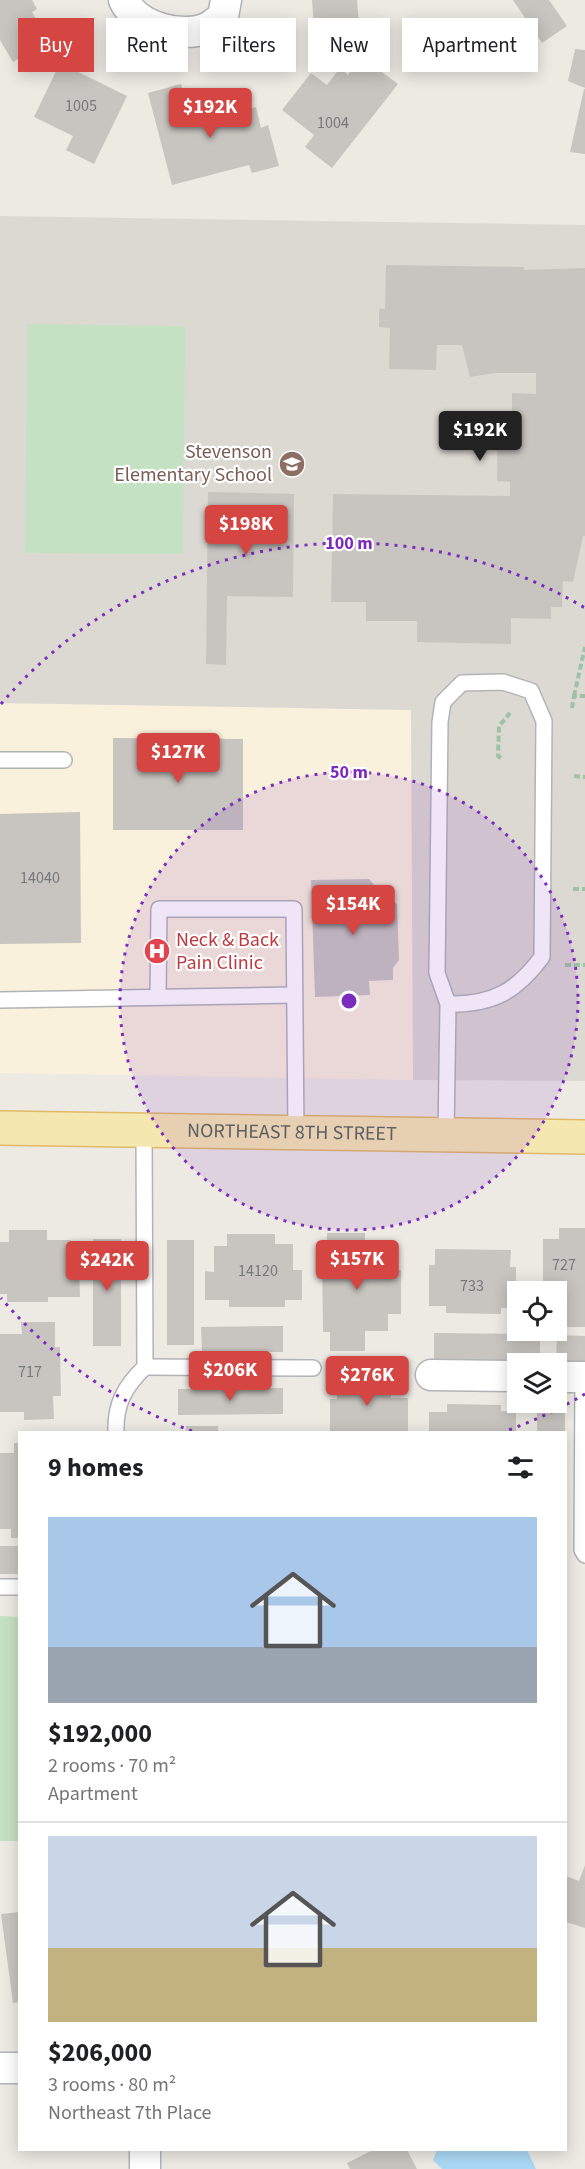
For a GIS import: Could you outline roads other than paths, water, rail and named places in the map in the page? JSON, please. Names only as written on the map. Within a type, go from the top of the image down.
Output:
[{"type":"main road","name":"NORTHEAST 8TH STREET","points":[[0,1128],[585,1137]]},
{"type":"street","points":[[124,0],[135,15],[150,24],[167,31],[185,32],[207,28],[223,17],[226,0]]},
{"type":"street","points":[[431,1375],[507,1376]]},
{"type":"street","points":[[0,2068],[18,2068]]},
{"type":"street","points":[[145,2151],[145,2169]]},
{"type":"lane","points":[[446,1135],[448,1004],[437,973],[442,712],[444,702],[462,683],[503,682],[531,691],[544,721],[542,957],[528,976],[504,995],[474,1005],[448,1004]]},
{"type":"lane","points":[[0,760],[64,760]]},
{"type":"lane","points":[[158,997],[159,909],[294,909],[296,1133]]},
{"type":"lane","points":[[0,1000],[294,995]]},
{"type":"lane","points":[[144,1131],[145,1367]]},
{"type":"lane","points":[[116,1431],[118,1404],[128,1383],[145,1367],[313,1368]]},
{"type":"lane","points":[[575,1377],[582,1550],[585,1555]]},
{"type":"lane","points":[[0,1587],[18,1587]]},
{"type":"water","points":[[437,2151],[527,2151],[536,2169],[442,2169],[433,2160]]},
{"type":"place","name":"Stevenson Elementary School","points":[[292,464]]},
{"type":"place","name":"Neck & Back Pain Clinic","points":[[157,951]]}]
